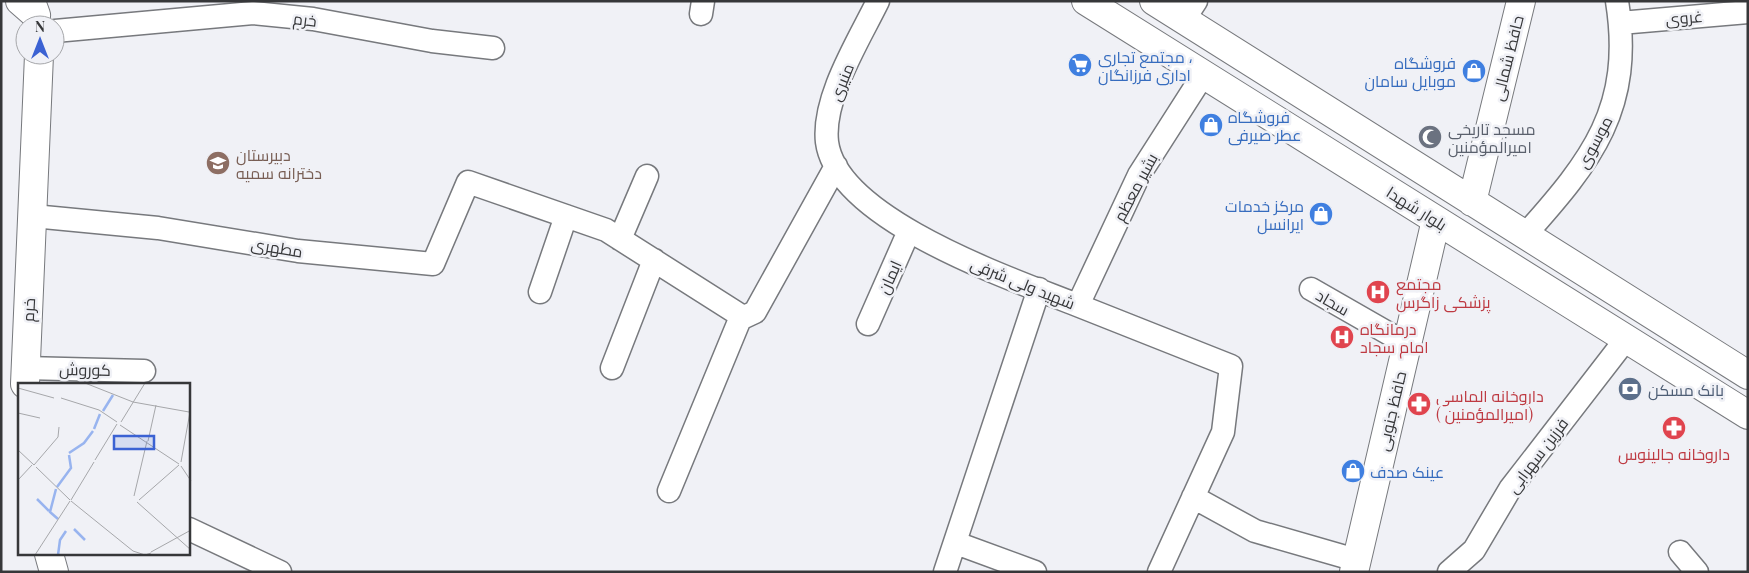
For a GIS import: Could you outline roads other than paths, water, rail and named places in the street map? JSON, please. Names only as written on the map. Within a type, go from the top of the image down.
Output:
[{"type":"main road","name":"بلوار شهدا","points":[[1086,1],[1748,416]]},
{"type":"main road","points":[[1154,1],[1190,11],[1472,202],[1748,375]]},
{"type":"main road","name":"حافظ شمالی","points":[[1472,202],[1521,1]]},
{"type":"main road","name":"خرم","points":[[25,376],[39,65]]},
{"type":"main road","points":[[1436,220],[1472,202]]},
{"type":"main road","name":"حافظ جنوبی","points":[[1355,566],[1436,220]]},
{"type":"main road","points":[[50,556],[54,572]]},
{"type":"street","name":"منیری","points":[[836,166],[827,144],[826,124],[838,82],[878,1]]},
{"type":"street","name":"غروی","points":[[1619,12],[1748,12]]},
{"type":"street","name":"موسوی","points":[[1525,236],[1588,160],[1608,122],[1617,85],[1619,12]]},
{"type":"street","name":"خرم","points":[[36,15],[253,13],[313,19],[432,41],[494,48]]},
{"type":"street","name":"بشیر معظم","points":[[1078,305],[1139,175],[1203,75]]},
{"type":"street","name":"شهید ولی شرفی","points":[[836,166],[844,179],[883,214],[909,231],[964,259],[1231,366],[1223,432],[1194,497]]},
{"type":"street","points":[[669,491],[740,319],[755,312],[836,166]]},
{"type":"street","points":[[620,239],[647,176]]},
{"type":"street","name":"مطهری","points":[[33,216],[158,228],[298,251],[433,264],[468,182],[566,216]]},
{"type":"street","points":[[540,292],[566,216],[606,230],[743,317]]},
{"type":"street","name":"ایمان","points":[[868,324],[909,231]]},
{"type":"street","points":[[612,368],[654,260]]},
{"type":"street","name":"سجاد","points":[[1311,289],[1407,344]]},
{"type":"street","points":[[945,572],[1039,290]]},
{"type":"street","name":"فرزین سهرابی","points":[[1450,572],[1474,550],[1510,489],[1626,339]]},
{"type":"street","name":"کوروش","points":[[25,376],[144,371]]},
{"type":"street","points":[[1159,572],[1194,497],[1256,531],[1355,566]]},
{"type":"street","points":[[190,529],[280,572]]},
{"type":"street","points":[[956,543],[1035,572]]},
{"type":"street","points":[[1680,552],[1697,572]]},
{"type":"place","name":"مجتمع تجاری ، اداری فرزانگان","points":[[1080,65]]},
{"type":"place","name":"فروشگاه موبایل سامان","points":[[1474,71]]},
{"type":"place","name":"فروشگاه عطر صیرفی","points":[[1211,125]]},
{"type":"place","name":"مسجد تاریخی امیرالمؤمنین","points":[[1430,137]]},
{"type":"place","name":"دبیرستان دخترانه سمیه","points":[[218,163]]},
{"type":"place","name":"مرکز خدمات ایرانسل","points":[[1321,214]]},
{"type":"place","name":"مجتمع پزشکی زاگرس","points":[[1378,292]]},
{"type":"place","name":"درمانگاه امام سجاد","points":[[1342,337]]},
{"type":"place","name":"بانک مسکن","points":[[1630,389]]},
{"type":"place","name":"داروخانه الماسی ( امیرالمؤمنین)","points":[[1419,404]]},
{"type":"place","name":"داروخانه جالینوس","points":[[1674,428]]},
{"type":"place","name":"عینک صدف","points":[[1353,471]]}]
